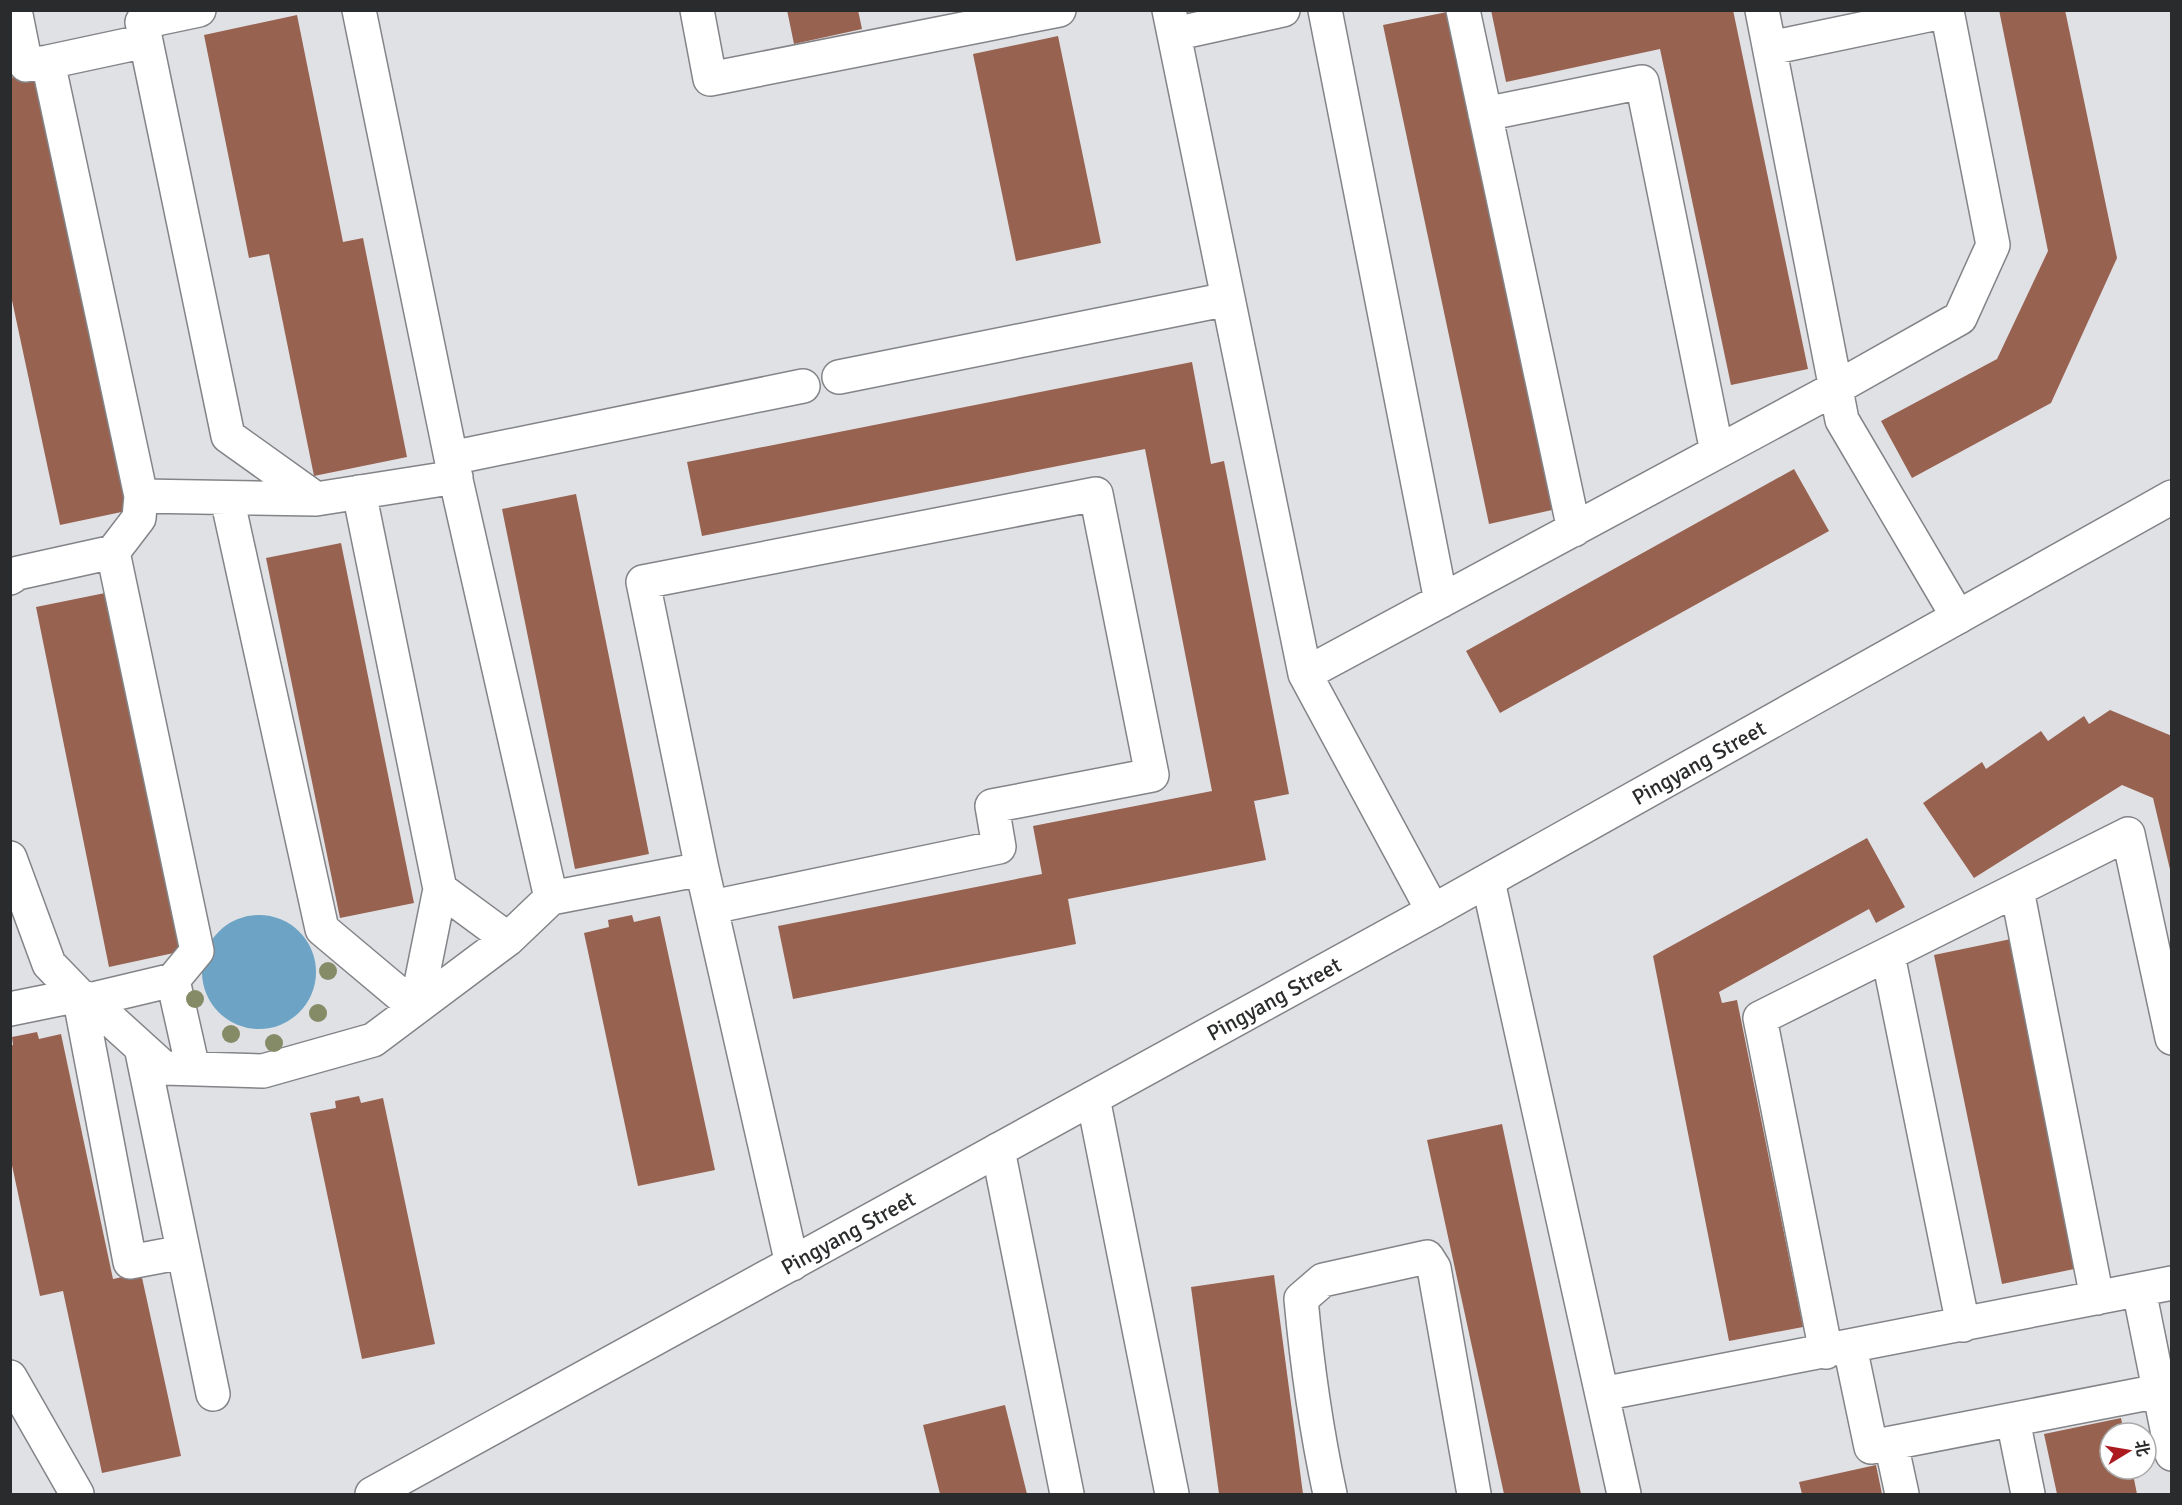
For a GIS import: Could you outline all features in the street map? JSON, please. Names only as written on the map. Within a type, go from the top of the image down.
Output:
[{"type":"street","points":[[199,10],[142,22],[228,436],[316,499]]},
{"type":"street","points":[[359,10],[454,467],[551,898]]},
{"type":"street","points":[[697,10],[710,79],[1059,10]]},
{"type":"street","points":[[1283,10],[1172,22],[1305,674],[1433,911]]},
{"type":"street","points":[[1325,10],[1441,601]]},
{"type":"street","points":[[1463,10],[1574,530]]},
{"type":"street","points":[[1762,10],[1842,420],[1958,617]]},
{"type":"street","points":[[1305,674],[1836,388],[1960,318],[1993,244],[1947,11],[1770,48]]},
{"type":"street","points":[[14,22],[26,65],[146,41]]},
{"type":"street","points":[[10,578],[18,573],[112,552],[139,518],[141,496],[48,62]]},
{"type":"street","points":[[1485,114],[1642,82],[1717,452]]},
{"type":"street","points":[[838,377],[1228,299]]},
{"type":"street","points":[[141,496],[316,499],[359,492],[454,467],[803,386]]},
{"type":"street","points":[[359,492],[440,889],[416,1008]]},
{"type":"street","points":[[712,907],[999,847],[992,806],[1152,775],[1096,494],[643,582],[702,869],[792,1263]]},
{"type":"street","name":"Pingyang Street","points":[[372,1494],[1488,881],[2172,496]]},
{"type":"street","points":[[227,498],[321,929],[416,1008]]},
{"type":"street","points":[[10,1010],[173,980],[197,951],[112,552]]},
{"type":"street","points":[[2159,1391],[1871,1447],[1838,1350],[1760,1018],[2128,834],[2172,1038]]},
{"type":"street","points":[[10,858],[50,964],[165,1068],[263,1071],[373,1040],[508,939],[551,898],[702,869]]},
{"type":"street","points":[[1488,881],[1624,1494]]},
{"type":"street","points":[[440,889],[508,939]]},
{"type":"street","points":[[2017,890],[2097,1298]]},
{"type":"street","points":[[1888,955],[1963,1325]]},
{"type":"street","points":[[173,980],[193,1069]]},
{"type":"street","points":[[84,997],[130,1262],[183,1252]]},
{"type":"street","points":[[141,1047],[213,1394]]},
{"type":"street","points":[[1093,1098],[1172,1494]]},
{"type":"street","points":[[998,1150],[1067,1494]]},
{"type":"street","points":[[1330,1494],[1317,1434],[1306,1359],[1301,1299],[1323,1280],[1427,1257],[1434,1268],[1474,1494]]},
{"type":"street","points":[[1602,1394],[1838,1350],[2172,1283]]},
{"type":"street","points":[[2139,1290],[2172,1454]]},
{"type":"street","points":[[10,1377],[77,1494]]},
{"type":"street","points":[[2013,1420],[2028,1494]]},
{"type":"street","points":[[1891,1443],[1902,1494]]},
{"type":"water","points":[[259,915],[281,919],[299,932],[312,950],[316,972],[312,994],[299,1012],[281,1025],[259,1029],[237,1025],[219,1012],[206,994],[202,972],[206,950],[219,932],[237,919]]},
{"type":"building","points":[[787,10],[858,10],[862,29],[794,44]]},
{"type":"building","points":[[1491,10],[1733,10],[1808,369],[1731,385],[1660,49],[1506,82]]},
{"type":"building","points":[[1999,10],[2065,10],[2117,258],[2051,403],[1912,478],[1881,421],[1997,359],[2048,251]]},
{"type":"building","points":[[1447,12],[1552,510],[1489,524],[1383,25]]},
{"type":"building","points":[[297,15],[343,242],[363,238],[407,457],[314,476],[269,254],[249,258],[204,35]]},
{"type":"building","points":[[1058,36],[1101,243],[1016,261],[973,54]]},
{"type":"building","points":[[38,72],[131,510],[60,525],[10,291],[10,78]]},
{"type":"building","points":[[1192,362],[1211,464],[1224,461],[1289,794],[1254,801],[1266,860],[1068,899],[1076,944],[793,999],[778,926],[1042,874],[1033,826],[1212,791],[1145,449],[702,536],[687,462]]},
{"type":"building","points":[[1794,469],[1829,531],[1500,713],[1466,651]]},
{"type":"building","points":[[576,494],[649,854],[575,869],[502,509]]},
{"type":"building","points":[[341,543],[414,903],[340,918],[266,558]]},
{"type":"building","points":[[110,592],[183,951],[109,967],[36,607]]},
{"type":"building","points":[[2110,710],[2172,736],[2172,878],[2153,798],[2122,785],[1974,878],[1923,803],[1982,762],[1986,769],[2041,731],[2048,741],[2084,716],[2089,724]]},
{"type":"building","points":[[1867,838],[1905,907],[1876,923],[1869,909],[1719,992],[1722,1003],[1737,1000],[1803,1327],[1729,1341],[1653,956]]},
{"type":"building","points":[[632,915],[634,922],[660,916],[715,1170],[638,1186],[584,933],[609,927],[608,920]]},
{"type":"building","points":[[2011,939],[2079,1268],[2002,1284],[1934,955]]},
{"type":"building","points":[[37,1032],[39,1039],[61,1034],[113,1279],[141,1273],[181,1456],[102,1473],[63,1291],[40,1296],[10,1156],[10,1046],[13,1045],[12,1037]]},
{"type":"building","points":[[359,1096],[361,1103],[383,1098],[435,1344],[362,1359],[310,1113],[336,1108],[335,1101]]},
{"type":"building","points":[[1502,1124],[1581,1494],[1504,1494],[1427,1140]]},
{"type":"building","points":[[1274,1275],[1303,1494],[1219,1494],[1191,1287]]},
{"type":"building","points":[[1005,1405],[1027,1494],[940,1494],[923,1425]]},
{"type":"building","points":[[2121,1418],[2122,1421],[2107,1421]]},
{"type":"building","points":[[2098,1423],[2098,1481],[2134,1481],[2137,1494],[2057,1494],[2044,1434]]},
{"type":"building","points":[[1876,1465],[1882,1494],[1802,1494],[1799,1482]]}]
